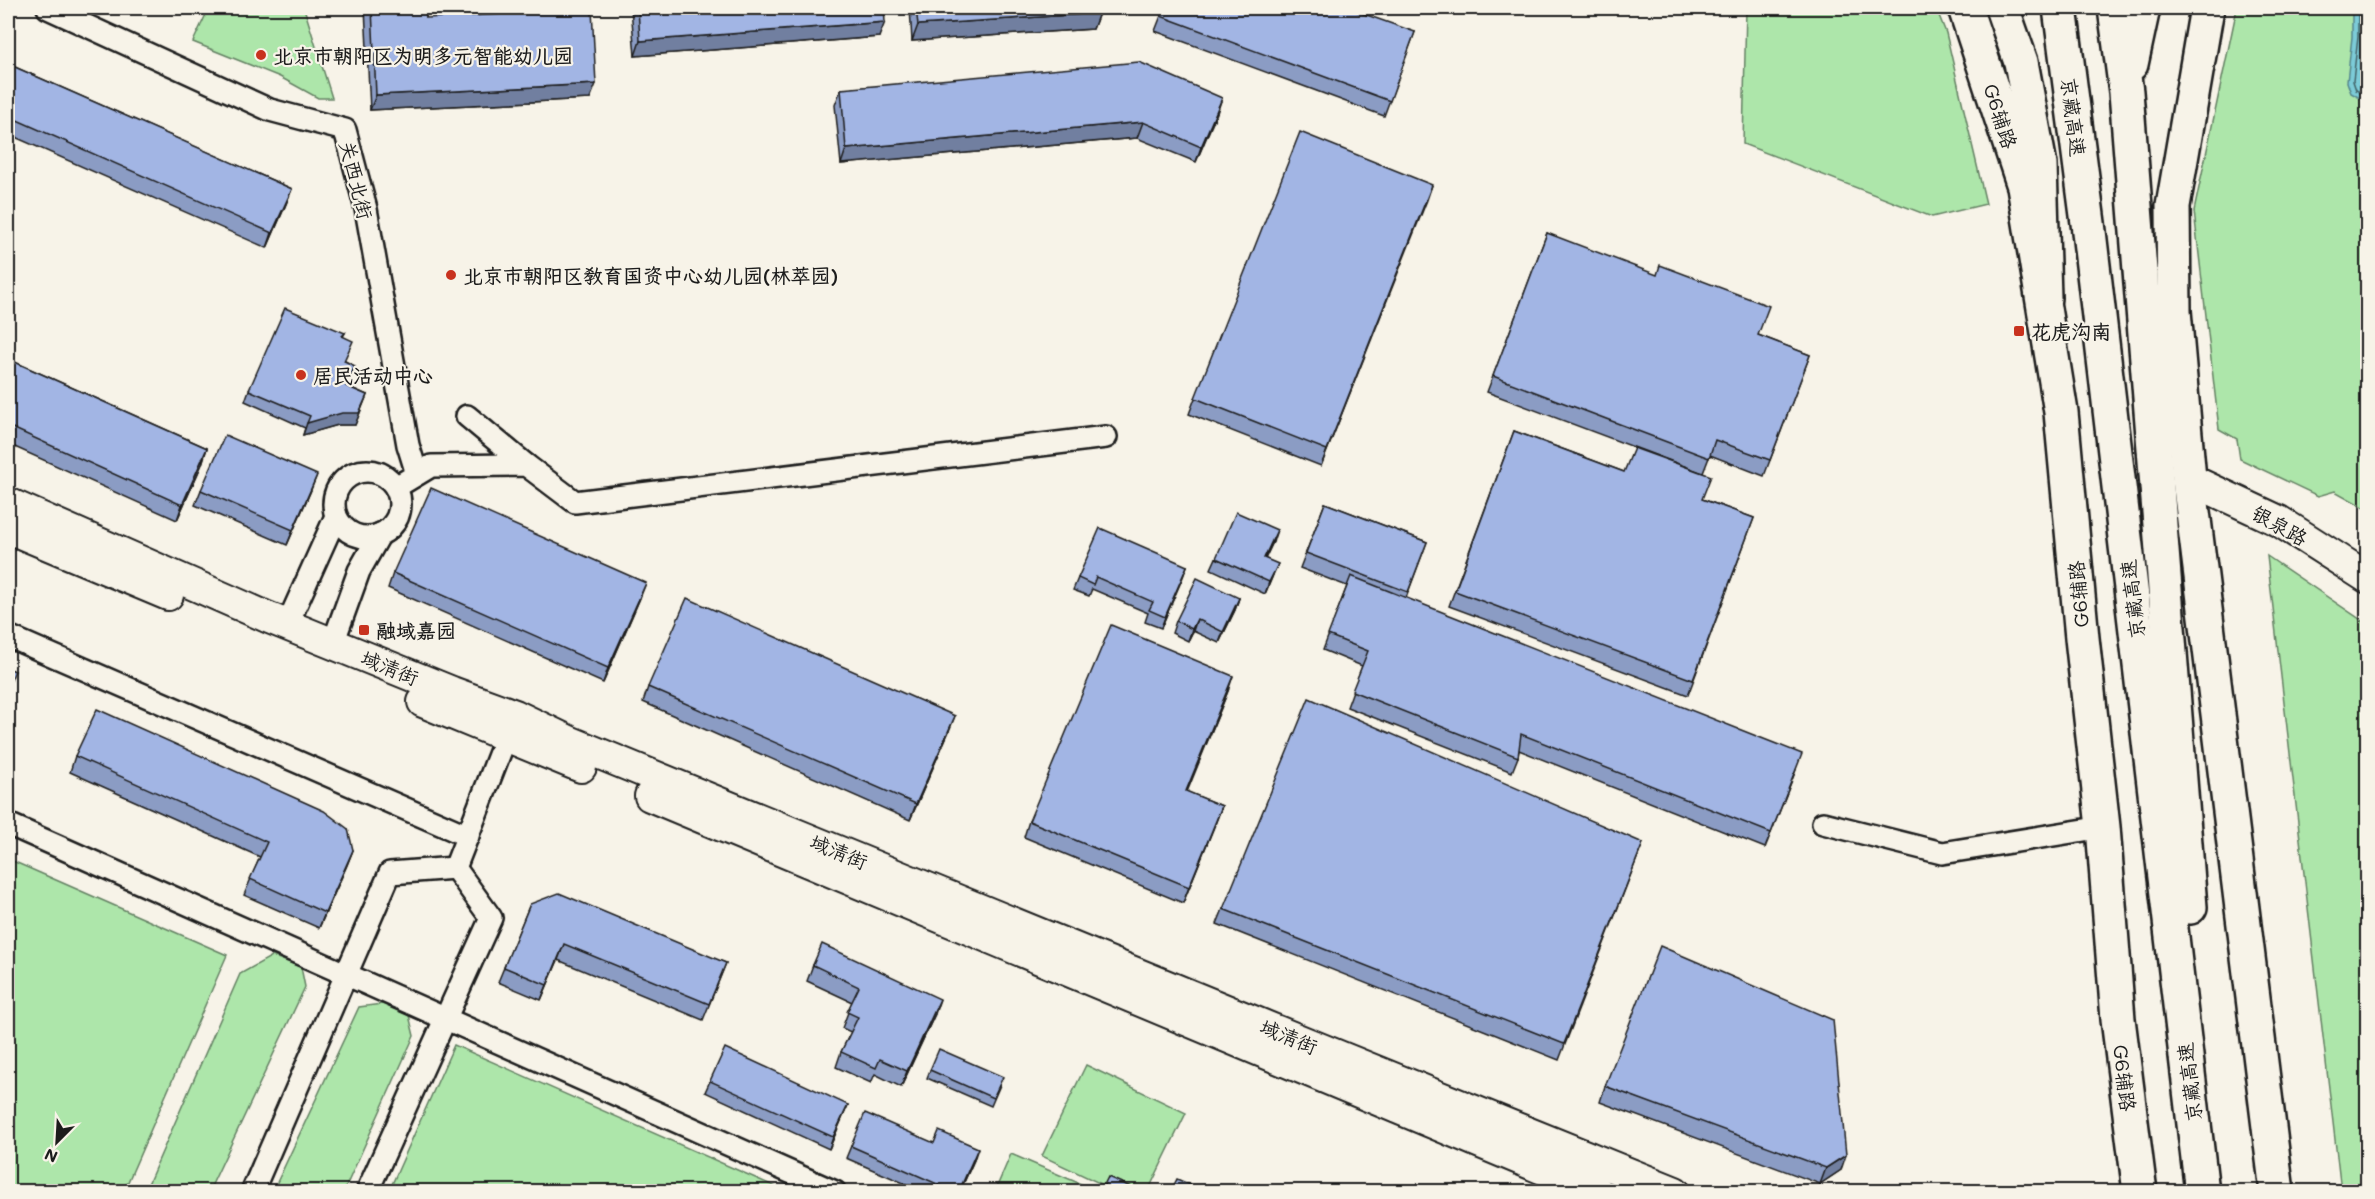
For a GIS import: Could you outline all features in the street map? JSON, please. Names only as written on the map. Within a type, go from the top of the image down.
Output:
[{"type":"main road","name":"G6辅路","points":[[1965,8],[2024,186],[2061,412],[2082,638],[2103,826],[2118,1019],[2140,1191]]},
{"type":"main road","points":[[2001,8],[2021,62],[2040,165],[2044,298]]},
{"type":"main road","name":"京藏高速","points":[[2060,8],[2202,1191]]},
{"type":"main road","name":"京藏高速","points":[[2115,8],[2126,92],[2196,981],[2222,1191]]},
{"type":"main road","points":[[2126,92],[2143,8]]},
{"type":"main road","points":[[2207,8],[2173,206],[2174,311],[2189,479],[2277,1191]]},
{"type":"street","name":"关西北街","points":[[48,8],[270,110],[345,130],[366,209],[408,445],[417,474]]},
{"type":"street","points":[[467,416],[574,502],[1106,437]]},
{"type":"street","points":[[396,487],[431,466],[526,465]]},
{"type":"street","points":[[369,470],[380,473],[396,487],[400,497],[397,518],[391,527],[380,534],[362,536],[351,533],[342,526],[336,516],[335,494],[340,484],[348,476],[369,470]]},
{"type":"street","name":"银泉路","points":[[2189,479],[2279,521],[2367,578]]},
{"type":"street","name":"域清街","points":[[8,503],[287,624],[452,692],[511,726],[572,742],[1318,1048],[1675,1191]]},
{"type":"street","points":[[287,624],[336,516]]},
{"type":"street","name":"域清街","points":[[8,528],[511,726],[1598,1191]]},
{"type":"street","points":[[333,643],[359,571],[380,534]]},
{"type":"street","points":[[8,636],[468,836]]},
{"type":"street","points":[[455,868],[511,726]]},
{"type":"street","points":[[8,824],[835,1191]]},
{"type":"street","points":[[1823,824],[1942,853],[2103,826]]},
{"type":"street","points":[[252,1191],[390,873],[455,868]]},
{"type":"street","points":[[368,1191],[491,918],[455,868]]},
{"type":"green space","points":[[209,8],[304,8],[332,98],[318,98],[280,77],[193,42]]},
{"type":"green space","points":[[1746,8],[1936,8],[1946,33],[1986,204],[1932,217],[1743,144]]},
{"type":"green space","points":[[2237,8],[2367,8],[2367,509],[2335,491],[2318,496],[2240,459],[2237,439],[2219,429],[2194,211]]},
{"type":"green space","points":[[2267,556],[2367,624],[2367,1191],[2341,1191]]},
{"type":"green space","points":[[8,859],[227,955],[124,1191],[8,1191]]},
{"type":"green space","points":[[272,956],[301,967],[305,987],[209,1191],[145,1191],[240,974]]},
{"type":"green space","points":[[382,1004],[409,1015],[414,1036],[344,1191],[273,1191],[359,1007]]},
{"type":"green space","points":[[454,1045],[785,1191],[389,1191]]},
{"type":"green space","points":[[1086,1065],[1186,1113],[1148,1191],[1116,1191],[1042,1156]]},
{"type":"green space","points":[[1011,1154],[1097,1191],[995,1191]]},
{"type":"water","points":[[2352,8],[2367,8],[2367,102],[2351,93],[2347,82],[2352,37]]},
{"type":"building","points":[[372,8],[425,8],[426,18],[592,10],[596,84],[376,95]]},
{"type":"building","points":[[638,8],[884,8],[885,22],[640,41]]},
{"type":"building","points":[[916,8],[1098,8],[1099,13],[918,25]]},
{"type":"building","points":[[1164,8],[1347,8],[1415,32],[1390,101],[1161,16]]},
{"type":"building","points":[[1139,62],[1222,98],[1201,147],[1143,122],[846,149],[841,89]]},
{"type":"building","points":[[8,64],[292,189],[272,233],[8,116]]},
{"type":"building","points":[[1300,132],[1432,185],[1327,450],[1195,398]]},
{"type":"building","points":[[1547,233],[1657,275],[1660,265],[1769,306],[1758,335],[1810,355],[1770,460],[1715,440],[1709,458],[1493,376]]},
{"type":"building","name":"居民活动中心","points":[[285,308],[345,333],[342,336],[353,341],[344,361],[355,366],[346,386],[367,395],[359,413],[342,413],[307,423],[310,416],[249,390]]},
{"type":"building","points":[[8,359],[207,448],[182,505],[8,426]]},
{"type":"building","points":[[1514,431],[1624,472],[1634,448],[1711,476],[1702,499],[1754,518],[1693,680],[1455,591]]},
{"type":"building","points":[[225,435],[317,475],[293,530],[201,490]]},
{"type":"building","points":[[431,488],[646,583],[608,668],[393,573]]},
{"type":"building","points":[[1325,503],[1427,542],[1408,592],[1306,553]]},
{"type":"building","points":[[1236,512],[1277,530],[1264,558],[1278,564],[1269,582],[1216,558]]},
{"type":"building","points":[[1100,528],[1187,566],[1165,617],[1149,610],[1153,602],[1096,577],[1093,585],[1078,578]]},
{"type":"building","points":[[1351,576],[1802,754],[1771,833],[1521,734],[1518,757],[1352,691],[1368,651],[1328,635]]},
{"type":"building","points":[[1197,578],[1239,598],[1223,632],[1197,619],[1192,629],[1176,621]]},
{"type":"building","points":[[687,598],[955,716],[916,804],[648,687]]},
{"type":"building","points":[[1111,625],[1233,676],[1186,791],[1222,806],[1189,887],[1029,821]]},
{"type":"building","points":[[8,668],[15,671],[8,687]]},
{"type":"building","points":[[1309,698],[1643,843],[1564,1044],[1223,909]]},
{"type":"building","points":[[97,709],[324,811],[348,829],[353,850],[325,913],[250,879],[267,842],[75,756]]},
{"type":"building","points":[[559,893],[726,963],[709,1004],[564,944],[547,985],[504,967],[530,904]]},
{"type":"building","points":[[822,944],[940,999],[907,1071],[880,1059],[876,1068],[841,1052],[858,1017],[847,1012],[859,987],[813,965]]},
{"type":"building","points":[[1660,946],[1833,1020],[1846,1155],[1826,1168],[1605,1086]]},
{"type":"building","points":[[725,1048],[848,1105],[833,1137],[710,1081]]},
{"type":"building","points":[[939,1049],[1003,1077],[993,1098],[930,1070]]},
{"type":"building","points":[[865,1113],[934,1143],[939,1131],[978,1148],[959,1191],[953,1191],[851,1146]]},
{"type":"building","points":[[1108,1177],[1140,1191],[1101,1191]]},
{"type":"building","points":[[1177,1179],[1204,1191],[1171,1191]]},
{"type":"place","name":"北京市朝阳区为明多元智能幼儿园","points":[[261,55]]},
{"type":"place","name":"北京市朝阳区教育国资中心幼儿园(林萃园)","points":[[451,275]]},
{"type":"place","name":"花虎沟南","points":[[2019,331]]},
{"type":"place","name":"居民活动中心","points":[[301,375]]},
{"type":"place","name":"融域嘉园","points":[[364,630]]}]
